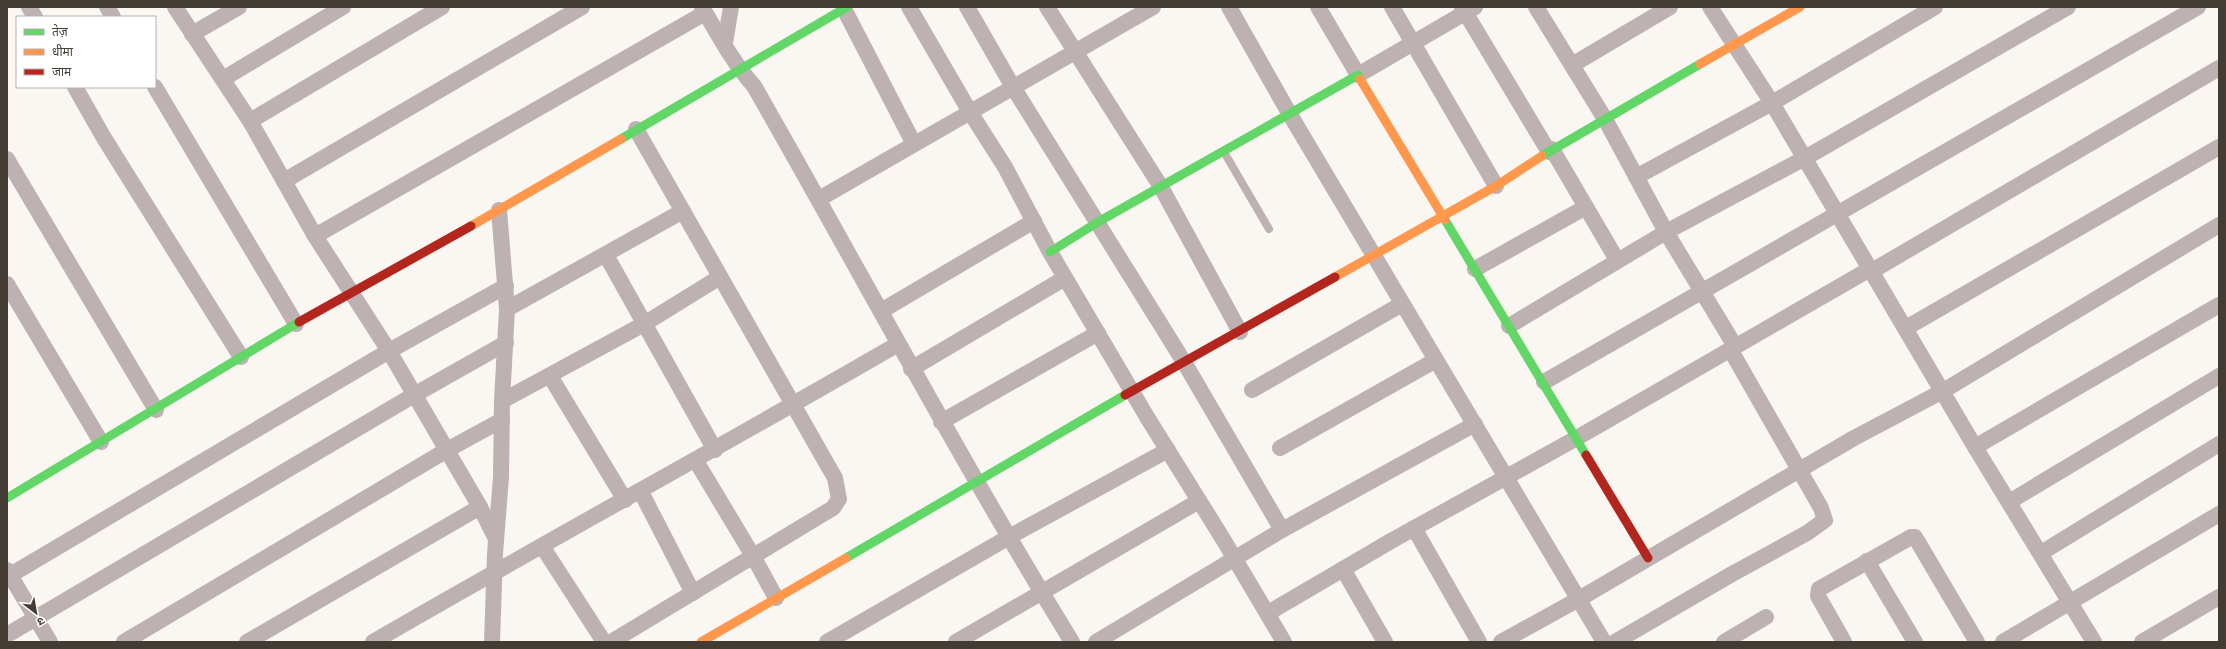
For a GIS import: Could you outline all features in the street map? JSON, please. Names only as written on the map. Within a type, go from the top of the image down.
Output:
[{"type":"street","points":[[29,7],[34,16]]},
{"type":"street","points":[[107,7],[112,16]]},
{"type":"street","points":[[175,7],[250,121],[314,236],[389,351],[480,507],[496,539]]},
{"type":"street","points":[[192,34],[239,7]]},
{"type":"street","points":[[223,79],[343,7]]},
{"type":"street","points":[[250,121],[442,7]]},
{"type":"street","points":[[284,181],[582,7]]},
{"type":"street","points":[[725,43],[731,7]]},
{"type":"street","points":[[909,7],[970,112],[1005,167],[1065,278],[1132,391],[1268,613],[1284,642]]},
{"type":"street","points":[[967,7],[1013,87],[1184,362],[1282,530]]},
{"type":"street","points":[[1047,7],[1161,187],[1240,332]]},
{"type":"street","points":[[819,199],[1152,7]]},
{"type":"street","points":[[1229,7],[1402,304],[1604,642]]},
{"type":"street","points":[[1318,7],[1544,382],[1575,439],[1648,558]]},
{"type":"street","points":[[1392,7],[1496,186]]},
{"type":"street","points":[[1536,7],[1606,119],[1666,232],[1824,514],[1824,520],[1821,524],[1615,642]]},
{"type":"street","points":[[1572,65],[1670,7]]},
{"type":"street","points":[[1710,7],[1772,103],[1975,447],[2094,642]]},
{"type":"street","points":[[701,642],[977,483],[1132,391],[1240,332],[1373,254],[1496,186],[1550,150],[1800,7]]},
{"type":"street","points":[[1636,177],[1772,103],[1935,7]]},
{"type":"street","points":[[1509,326],[1666,232],[1805,158],[2068,7]]},
{"type":"street","points":[[1544,382],[1601,351],[1700,291],[1838,214],[2198,7]]},
{"type":"street","points":[[7,498],[156,410],[296,324],[499,210],[845,8],[914,144]]},
{"type":"street","points":[[1050,252],[1098,222],[1358,75],[1468,9],[1550,150],[1617,260]]},
{"type":"street","points":[[314,236],[704,10],[725,43],[739,69],[754,86],[819,199],[941,422],[1072,642]]},
{"type":"street","points":[[1268,613],[1414,528],[1575,439],[1871,270],[2219,68]]},
{"type":"street","points":[[76,88],[104,138],[241,357]]},
{"type":"street","points":[[156,88],[296,324]]},
{"type":"street","points":[[611,642],[833,508],[839,499],[835,478],[636,129]]},
{"type":"street","points":[[1906,328],[2219,147]]},
{"type":"street","points":[[7,159],[156,410]]},
{"type":"street","points":[[1475,269],[1586,207]]},
{"type":"street","points":[[492,642],[494,574],[501,477],[502,401],[507,309],[499,210]]},
{"type":"street","points":[[507,309],[683,211]]},
{"type":"street","points":[[881,311],[1034,221]]},
{"type":"street","points":[[1501,642],[1579,600],[1799,470],[1942,390],[2219,225]]},
{"type":"street","points":[[606,255],[715,450]]},
{"type":"street","points":[[502,401],[644,324],[720,277]]},
{"type":"street","points":[[911,369],[1065,278]]},
{"type":"street","points":[[7,284],[101,442]]},
{"type":"street","points":[[50,642],[8,574],[389,351],[506,286]]},
{"type":"street","points":[[1252,390],[1402,304]]},
{"type":"street","points":[[1975,447],[2219,305]]},
{"type":"street","points":[[941,422],[1098,333]]},
{"type":"street","points":[[7,635],[414,395],[506,343]]},
{"type":"street","points":[[373,642],[696,461],[898,344]]},
{"type":"street","points":[[1280,448],[1436,360]]},
{"type":"street","points":[[550,376],[625,500]]},
{"type":"street","points":[[2009,502],[2219,376]]},
{"type":"street","points":[[124,642],[447,450],[502,420]]},
{"type":"street","points":[[1096,642],[1282,530],[1475,424]]},
{"type":"street","points":[[2041,553],[2219,444]]},
{"type":"street","points":[[827,642],[1009,537],[1168,450]]},
{"type":"street","points":[[696,461],[753,556],[776,598]]},
{"type":"street","points":[[641,492],[693,593]]},
{"type":"street","points":[[956,642],[1200,501]]},
{"type":"street","points":[[247,642],[480,507]]},
{"type":"street","points":[[2003,642],[2219,514]]},
{"type":"street","points":[[1414,528],[1479,642]]},
{"type":"street","points":[[1844,642],[1818,596],[1818,592],[1824,586],[1911,537],[1915,537],[1977,642]]},
{"type":"street","points":[[542,546],[604,642]]},
{"type":"street","points":[[1867,562],[1915,642]]},
{"type":"street","points":[[1343,569],[1385,642]]},
{"type":"street","points":[[2142,642],[2219,597]]},
{"type":"street","points":[[1724,642],[1766,617]]},
{"type":"lane","points":[[1224,151],[1270,229]]},
{"type":"traffic: fast","points":[[621,139],[847,7]]},
{"type":"traffic: fast","points":[[1542,156],[1700,64]]},
{"type":"traffic: fast","points":[[1050,252],[1098,222],[1358,75],[1360,79]]},
{"type":"traffic: fast","points":[[1445,220],[1586,455]]},
{"type":"traffic: fast","points":[[7,498],[299,322]]},
{"type":"traffic: fast","points":[[846,558],[1125,395]]},
{"type":"traffic: slow","points":[[1700,64],[1800,7]]},
{"type":"traffic: slow","points":[[1360,79],[1445,220]]},
{"type":"traffic: slow","points":[[471,226],[621,139]]},
{"type":"traffic: slow","points":[[1335,277],[1496,186],[1542,156]]},
{"type":"traffic: slow","points":[[701,642],[846,558]]},
{"type":"traffic: jam","points":[[299,322],[471,226]]},
{"type":"traffic: jam","points":[[1125,395],[1335,277]]},
{"type":"traffic: jam","points":[[1586,455],[1648,558]]}]
